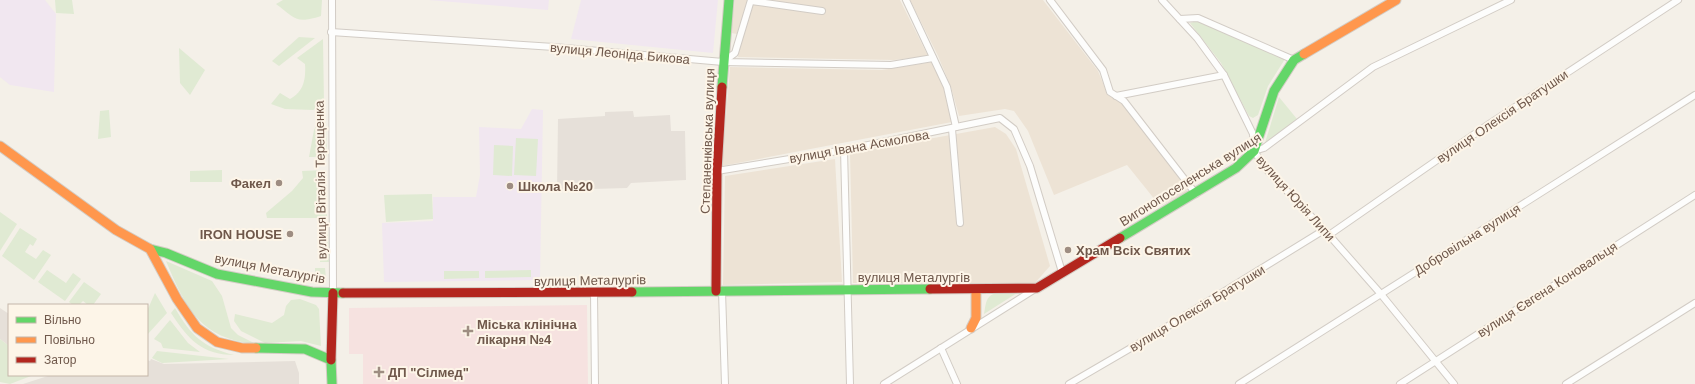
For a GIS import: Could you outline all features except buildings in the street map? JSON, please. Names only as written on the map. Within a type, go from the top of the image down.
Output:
[{"type":"main road","points":[[723,62],[729,0]]},
{"type":"main road","points":[[1254,151],[1274,91],[1294,60],[1396,0]]},
{"type":"main road","name":"Степаненківська вулиця","points":[[719,291],[717,171],[723,62]]},
{"type":"main road","name":"вулиця Металургів","points":[[0,146],[116,230],[150,250],[166,253],[217,274],[304,291],[333,293],[594,293],[976,290],[1037,288]]},
{"type":"main road","name":"Вигонопоселенська вулиця","points":[[1037,288],[1196,194],[1236,168],[1254,151]]},
{"type":"main road","name":"вулиця Металургів","points":[[150,250],[178,299],[197,328],[217,342],[242,348],[305,349],[331,360]]},
{"type":"main road","points":[[971,328],[976,318],[976,290]]},
{"type":"main road","name":"вулиця Віталія Терещенка","points":[[332,384],[331,360],[333,293]]},
{"type":"street","name":"вулиця Віталія Терещенка","points":[[332,0],[333,293]]},
{"type":"street","points":[[906,0],[947,87],[954,128],[960,223]]},
{"type":"street","points":[[1050,0],[1103,70],[1110,92],[1124,101],[1196,194]]},
{"type":"street","name":"вулиця Юрія Липи","points":[[1162,0],[1213,58],[1224,75],[1253,134],[1254,151],[1266,170],[1324,230],[1380,293],[1454,384]]},
{"type":"street","name":"Вигонопоселенська вулиця","points":[[1254,151],[1264,148],[1374,67],[1509,0]]},
{"type":"street","name":"вулиця Олексія Братушки","points":[[1328,235],[1489,124],[1678,0]]},
{"type":"street","name":"Степаненківська вулиця","points":[[723,62],[735,52],[751,1]]},
{"type":"street","points":[[751,1],[822,11]]},
{"type":"street","points":[[1180,19],[1198,18],[1294,60]]},
{"type":"street","name":"вулиця Леоніда Бикова","points":[[331,32],[554,47],[723,62],[891,65],[933,58]]},
{"type":"street","points":[[1116,96],[1224,75]]},
{"type":"street","name":"Добровільна вулиця","points":[[1239,384],[1380,293],[1695,95]]},
{"type":"street","name":"вулиця Івана Асмолова","points":[[717,171],[844,150],[1000,118],[1014,129],[1030,166],[1062,272]]},
{"type":"street","points":[[844,150],[850,384]]},
{"type":"street","name":"вулиця Євгена Коновальця","points":[[1400,384],[1695,195]]},
{"type":"street","name":"вулиця Олексія Братушки","points":[[1069,384],[1160,331],[1324,230]]},
{"type":"street","name":"Вигонопоселенська вулиця","points":[[884,384],[1037,288]]},
{"type":"street","name":"Степаненківська вулиця","points":[[719,291],[725,384]]},
{"type":"street","points":[[594,293],[595,384]]},
{"type":"street","points":[[1566,384],[1695,303]]},
{"type":"street","points":[[941,348],[957,384]]},
{"type":"shaded area","points":[[0,0],[45,0],[56,14],[54,92],[10,85],[0,77]]},
{"type":"shaded area","points":[[428,0],[549,0],[548,10]]},
{"type":"shaded area","points":[[581,0],[718,0],[713,53],[571,39]]},
{"type":"shaded area","points":[[735,0],[900,0],[928,56],[894,60],[738,57],[743,35],[731,33]]},
{"type":"shaded area","points":[[910,0],[1043,0],[1098,71],[1108,95],[1122,103],[1186,186],[1187,192],[1160,206],[1127,165],[1054,195],[1028,131],[1014,111],[1005,109],[959,116],[951,87],[938,56]]},
{"type":"shaded area","points":[[932,62],[946,92],[952,122],[722,166],[730,67],[882,70]]},
{"type":"shaded area","name":"Школа №20","points":[[532,109],[543,110],[540,280],[384,282],[382,223],[433,221],[433,197],[476,197],[480,175],[479,127],[521,129]]},
{"type":"shaded area","points":[[633,111],[634,117],[670,115],[671,131],[685,131],[686,180],[631,183],[627,188],[557,190],[558,119],[605,116],[605,112]]},
{"type":"shaded area","points":[[995,127],[1006,134],[1016,149],[1050,266],[1035,283],[853,283],[850,153]]},
{"type":"shaded area","points":[[835,159],[842,282],[723,285],[725,176]]},
{"type":"shaded area","name":"Міська клінічна лікарня №4","points":[[587,305],[588,384],[363,384],[363,354],[349,354],[349,308]]},
{"type":"shaded area","points":[[0,308],[8,313],[8,345],[0,339]]},
{"type":"shaded area","points":[[151,359],[164,364],[295,361],[299,373],[299,384],[23,384],[48,376],[148,376],[148,360],[150,361]]},
{"type":"green space","points":[[55,0],[72,0],[74,14],[56,13]]},
{"type":"green space","points":[[283,0],[322,0],[321,16],[306,20],[297,19],[276,4]]},
{"type":"green space","points":[[1197,21],[1285,59],[1268,86],[1258,115],[1253,118],[1249,116],[1221,63],[1190,23]]},
{"type":"green space","points":[[299,37],[315,38],[279,66],[272,61]]},
{"type":"green space","points":[[323,39],[324,104],[313,110],[285,109],[271,104],[280,93],[290,99],[298,93],[303,84],[305,64],[297,58]]},
{"type":"green space","points":[[179,48],[205,70],[190,95],[180,83]]},
{"type":"green space","points":[[1279,97],[1297,119],[1265,143]]},
{"type":"green space","points":[[109,110],[111,137],[98,139],[100,111]]},
{"type":"green space","points":[[318,122],[326,122],[327,157],[309,157],[314,130]]},
{"type":"green space","points":[[516,138],[538,139],[536,176],[514,175]]},
{"type":"green space","points":[[494,145],[513,146],[512,176],[493,175]]},
{"type":"green space","points":[[222,170],[222,182],[190,182],[190,171]]},
{"type":"green space","points":[[326,170],[327,218],[267,218],[266,213],[292,191],[303,178],[302,171]]},
{"type":"green space","points":[[432,194],[433,219],[386,222],[384,195]]},
{"type":"green space","points":[[0,212],[17,224],[0,251]]},
{"type":"green space","points":[[319,226],[328,227],[329,262],[320,262]]},
{"type":"green space","points":[[20,228],[37,239],[33,246],[30,244],[25,252],[36,259],[43,250],[51,255],[34,280],[2,256]]},
{"type":"green space","points":[[166,261],[212,281],[222,296],[231,328],[238,335],[256,344],[237,341],[222,336],[198,319],[181,294]]},
{"type":"green space","points":[[315,268],[325,268],[326,279],[300,277],[300,273],[315,273]]},
{"type":"green space","points":[[47,270],[66,283],[73,273],[81,279],[65,301],[38,282]]},
{"type":"green space","points":[[531,270],[531,277],[485,278],[485,271]]},
{"type":"green space","points":[[444,271],[479,271],[479,278],[444,279]]},
{"type":"green space","points":[[84,282],[101,294],[94,304],[87,304],[83,301],[80,304],[72,304],[69,302]]},
{"type":"green space","points":[[155,293],[167,313],[148,334],[148,309]]},
{"type":"green space","points":[[1017,293],[984,314],[988,299],[992,294]]},
{"type":"green space","points":[[300,299],[316,305],[319,309],[321,346],[301,341],[265,343],[241,331],[234,321],[235,314],[272,323],[284,315],[286,306],[291,300]]},
{"type":"green space","points":[[175,308],[187,326],[199,339],[214,348],[234,355],[213,352],[204,349],[197,344],[184,331],[171,313]]},
{"type":"green space","points":[[170,320],[188,343],[200,352],[163,348],[161,343],[154,339]]},
{"type":"green space","points":[[0,339],[8,345],[8,376],[31,376],[10,384],[0,382]]},
{"type":"green space","points":[[157,351],[229,359],[162,363],[152,358]]},
{"type":"traffic: fast","points":[[722,87],[729,0]]},
{"type":"traffic: fast","points":[[1120,238],[1236,168],[1254,151],[1274,91],[1294,60],[1304,54]]},
{"type":"traffic: fast","points":[[150,249],[166,253],[217,274],[312,292],[343,293]]},
{"type":"traffic: fast","points":[[632,292],[930,289]]},
{"type":"traffic: fast","points":[[256,348],[305,349],[331,360],[332,384]]},
{"type":"traffic: slow","points":[[1304,54],[1396,0]]},
{"type":"traffic: slow","points":[[0,146],[116,230],[150,249],[177,299],[197,328],[217,342],[242,348],[256,348]]},
{"type":"traffic: slow","points":[[971,328],[976,318],[976,290]]},
{"type":"traffic: jam","points":[[716,291],[717,171],[722,87]]},
{"type":"traffic: jam","points":[[930,289],[1037,288],[1120,238]]},
{"type":"traffic: jam","points":[[343,293],[632,292]]},
{"type":"traffic: jam","points":[[331,360],[333,293]]},
{"type":"place","name":"Факел","points":[[279,183]]},
{"type":"place","name":"Школа №20","points":[[510,186]]},
{"type":"place","name":"IRON HOUSE","points":[[290,234]]},
{"type":"place","name":"Храм Всіх Святих","points":[[1068,250]]},
{"type":"place","name":"Міська клінічна лікарня №4","points":[[468,331]]},
{"type":"place","name":"ДП \"Сілмед\"","points":[[379,372]]}]
